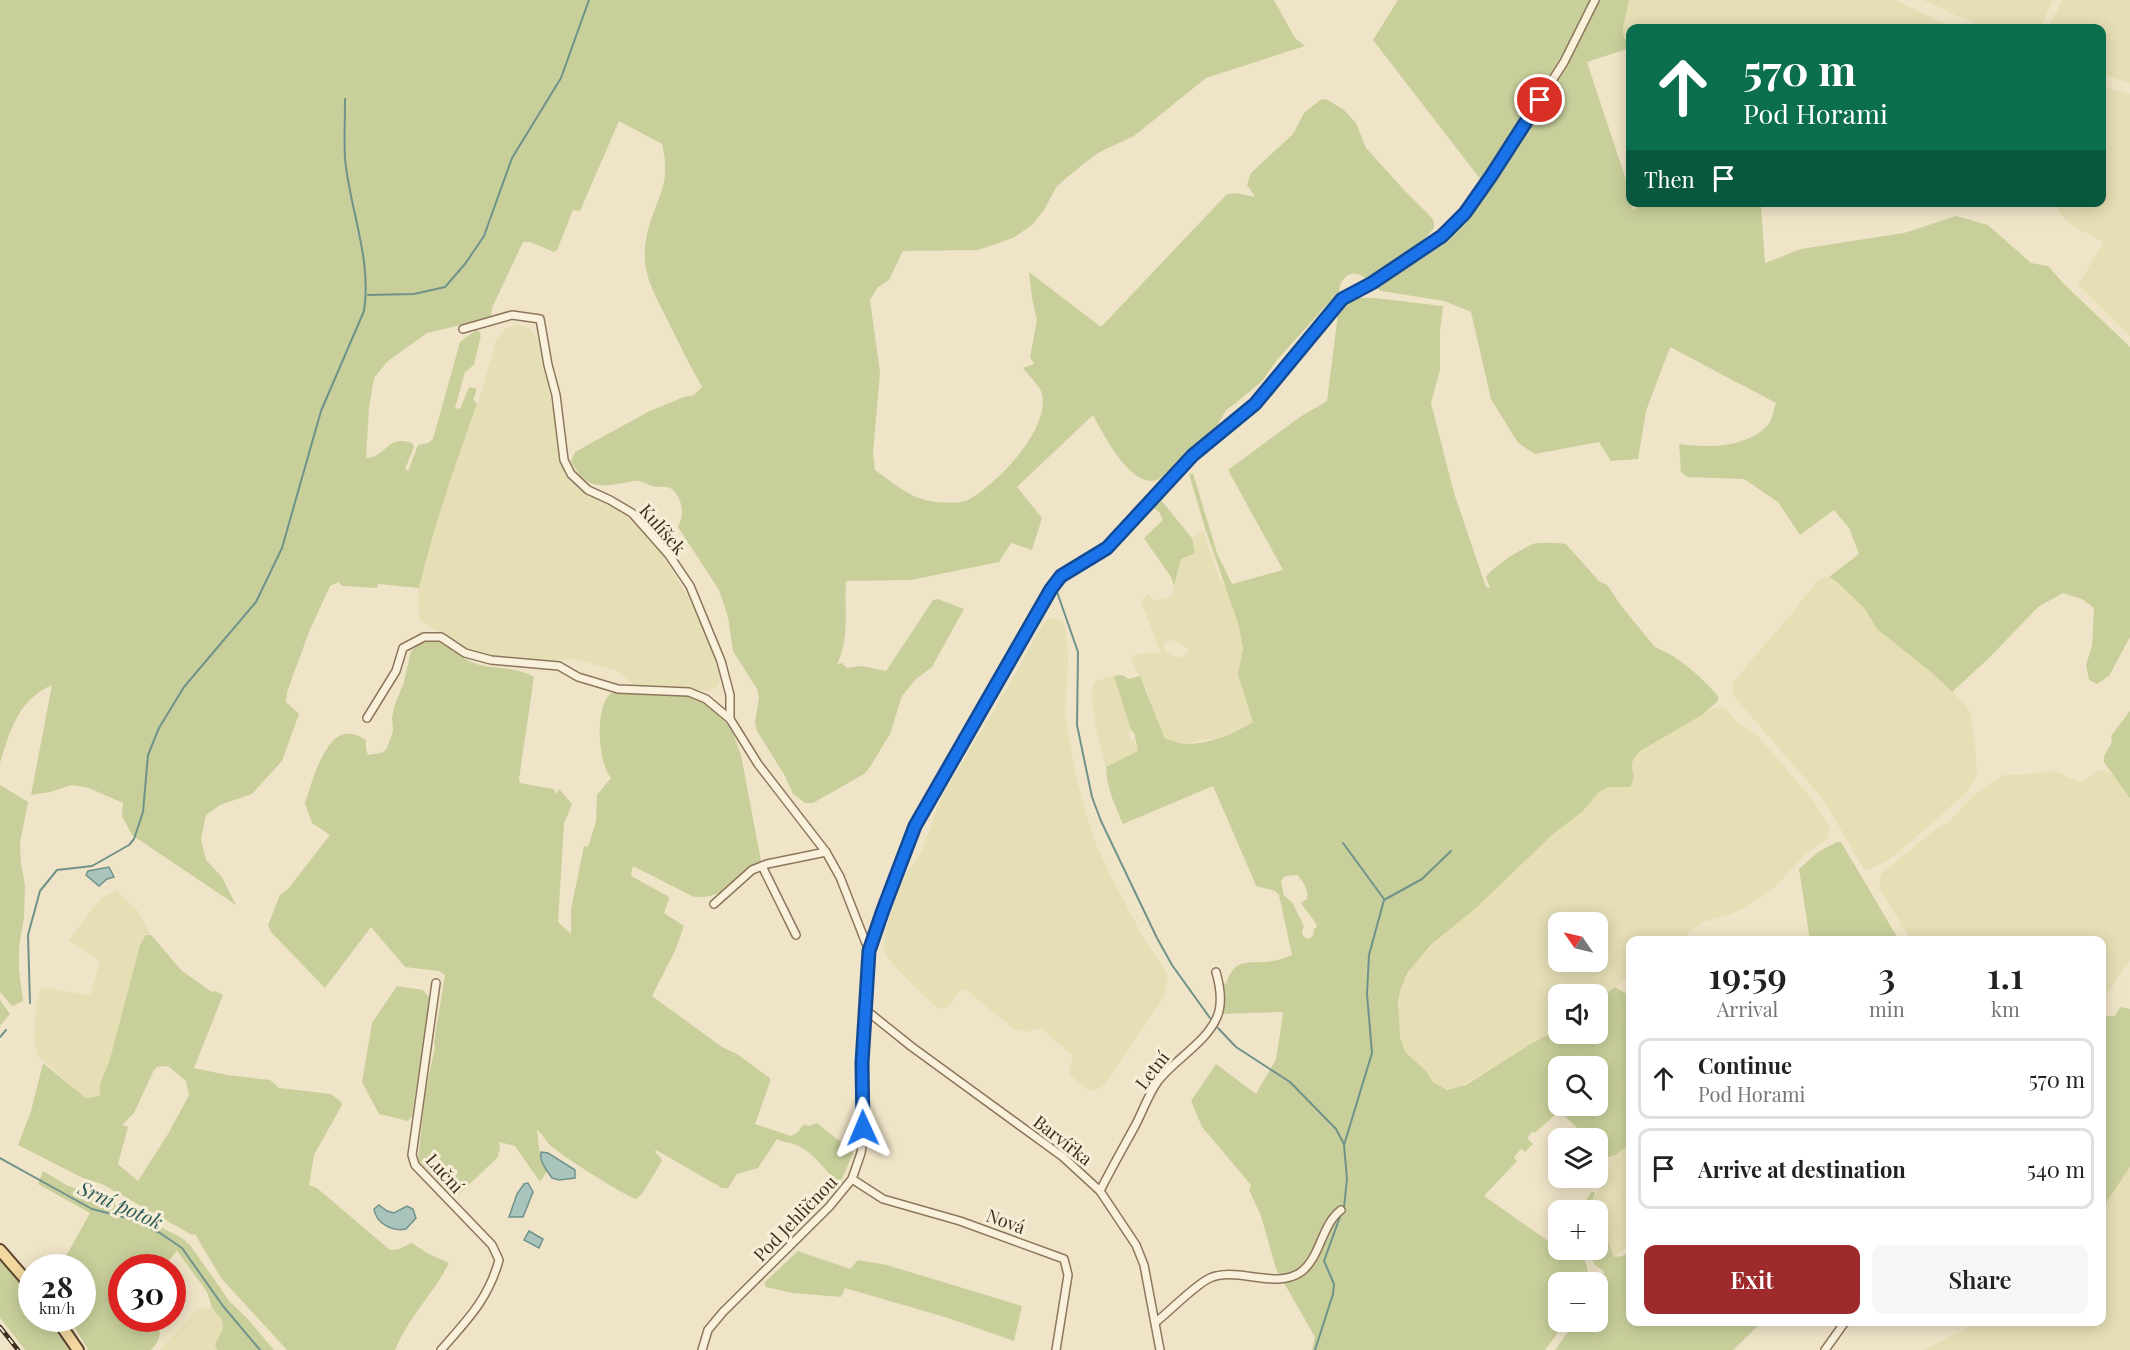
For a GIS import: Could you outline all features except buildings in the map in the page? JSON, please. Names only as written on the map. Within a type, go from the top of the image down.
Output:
[{"type":"main road","points":[[0,1250],[18,1271]]},
{"type":"main road","points":[[66,1332],[78,1350]]},
{"type":"street","name":"Pod Jehličnou","points":[[702,1350],[708,1330],[723,1312],[829,1208],[852,1179],[863,1140],[862,1063],[869,951],[915,826],[1051,589],[1061,576],[1107,548],[1193,455],[1255,404],[1342,299],[1372,283],[1426,248],[1465,213],[1564,62],[1595,0]]},
{"type":"street","name":"Kulíšek","points":[[463,329],[512,315],[540,319],[556,395],[564,460],[571,474],[588,490],[632,513],[669,555],[690,586],[721,661],[730,695],[730,718]]},
{"type":"street","name":"Kulíšek","points":[[367,718],[396,671],[403,648],[424,637],[441,637],[465,653],[491,660],[559,666],[578,677],[618,689],[689,692],[706,699],[730,718],[758,764],[826,852],[840,877],[869,951]]},
{"type":"street","points":[[714,904],[752,870],[826,852]]},
{"type":"street","points":[[762,866],[796,935]]},
{"type":"street","name":"Letní","points":[[1100,1191],[1146,1100],[1176,1061],[1208,1031],[1217,1017],[1220,985],[1216,972]]},
{"type":"street","name":"Luční","points":[[436,983],[411,1155],[415,1165],[492,1245],[499,1260],[487,1293],[479,1306],[441,1350]]},
{"type":"street","name":"Barvířka","points":[[867,1011],[912,1047],[1063,1157],[1100,1191],[1136,1245],[1144,1265],[1160,1350]]},
{"type":"street","name":"Nová","points":[[852,1179],[883,1198],[960,1221],[1064,1259],[1068,1275],[1056,1350]]},
{"type":"street","points":[[1156,1322],[1211,1278],[1224,1275],[1285,1278],[1300,1272],[1314,1254],[1333,1216],[1341,1210]]},
{"type":"street","points":[[1838,1331],[1839,1326]]},
{"type":"street","points":[[1825,1350],[1842,1326]]},
{"type":"shaded area","points":[[1629,0],[1895,0],[1946,24],[1626,24],[1626,40],[1623,28]]},
{"type":"shaded area","points":[[1923,0],[2053,0],[2042,24],[1976,24]]},
{"type":"shaded area","points":[[2062,0],[2130,0],[2130,83],[2106,75],[2106,24],[2051,24]]},
{"type":"shaded area","points":[[2106,87],[2130,94],[2130,336],[2078,285],[2104,242],[2070,225],[2055,207],[2106,207]]},
{"type":"shaded area","points":[[517,324],[529,328],[537,337],[555,418],[557,444],[564,473],[577,488],[619,510],[636,523],[663,556],[689,598],[709,643],[721,674],[716,688],[703,691],[691,688],[635,685],[615,670],[574,659],[537,661],[472,653],[445,634],[427,626],[419,618],[418,591],[431,536],[447,485],[480,397],[496,340],[505,329]]},
{"type":"shaded area","points":[[1203,531],[1220,580],[1228,589],[1243,648],[1238,675],[1253,722],[1222,737],[1184,744],[1165,739],[1132,657],[1135,654],[1161,653],[1141,601],[1149,594],[1154,601],[1172,596],[1181,559],[1192,542],[1192,538]],"holes":[[[1172,640],[1188,648],[1182,658],[1170,655],[1163,644]]]},
{"type":"shaded area","points":[[1826,576],[1837,582],[1864,608],[1873,624],[1931,672],[1965,704],[1971,716],[1975,743],[1977,772],[1967,792],[1887,861],[1868,870],[1864,869],[1823,799],[1733,693],[1733,683],[1748,664],[1818,580]]},
{"type":"shaded area","points":[[1051,617],[1063,622],[1066,632],[1068,659],[1065,715],[1077,781],[1094,840],[1144,939],[1168,977],[1164,997],[1105,1084],[1094,1091],[1085,1088],[1071,1076],[1069,1071],[1073,1056],[1042,1029],[1026,1032],[1014,1029],[965,989],[960,991],[948,1007],[940,1009],[897,969],[886,955],[883,946],[895,900],[907,872],[922,851],[942,796],[1043,624]]},
{"type":"shaded area","points":[[1114,676],[1131,730],[1129,730],[1130,740],[1134,740],[1138,751],[1106,767],[1096,728],[1091,693],[1095,681]]},
{"type":"shaded area","points":[[1724,708],[1740,724],[1756,734],[1811,798],[1830,826],[1827,839],[1805,854],[1775,887],[1748,906],[1731,914],[1703,922],[1685,936],[1626,936],[1626,979],[1608,992],[1608,984],[1548,984],[1548,1035],[1458,1088],[1443,1089],[1405,1053],[1400,1037],[1398,1013],[1400,991],[1413,964],[1552,835],[1583,811],[1598,793],[1608,787],[1626,787],[1633,774],[1632,759],[1640,751],[1709,710]]},
{"type":"shaded area","points":[[2102,770],[2113,774],[2130,798],[2130,960],[2106,996],[2106,936],[1909,936],[1879,888],[1881,874],[1933,831],[1951,820],[1973,796],[2003,775],[2055,771],[2078,782],[2083,782],[2097,771]]},
{"type":"shaded area","points":[[116,890],[138,911],[151,935],[148,934],[140,945],[110,1059],[100,1084],[100,1096],[86,1098],[39,1057],[34,1039],[36,1005],[41,988],[46,987],[90,995],[99,966],[98,959],[68,941],[101,898]]},
{"type":"shaded area","points":[[1626,1147],[1626,1247],[1614,1257],[1608,1240],[1608,1200],[1593,1199],[1600,1188],[1608,1188],[1608,1172],[1614,1156]]},
{"type":"shaded area","points":[[2130,1167],[2130,1350],[1924,1350],[1970,1326],[2106,1326],[2106,1203]]},
{"type":"shaded area","points":[[204,1307],[212,1308],[224,1324],[215,1345],[217,1350],[160,1350],[177,1332],[186,1332],[186,1322],[196,1311]]},
{"type":"green space","points":[[0,0],[1274,0],[1295,38],[1305,46],[1206,78],[1134,136],[1098,153],[1082,165],[1057,186],[1044,210],[1032,225],[1013,238],[978,250],[903,251],[889,280],[878,287],[870,300],[880,372],[873,453],[875,470],[916,497],[935,502],[964,501],[980,493],[1019,454],[1038,423],[1042,408],[1042,394],[1023,368],[1034,364],[1030,357],[1037,320],[1029,272],[1101,327],[1227,194],[1236,193],[1255,197],[1247,185],[1251,173],[1293,134],[1304,113],[1320,100],[1326,99],[1344,110],[1356,123],[1366,148],[1434,221],[1434,228],[1419,245],[1367,280],[1358,274],[1346,277],[1339,291],[1277,360],[1262,381],[1226,410],[1216,428],[1161,478],[1150,481],[1140,478],[1130,470],[1120,460],[1093,415],[1017,487],[1042,518],[1032,550],[1011,543],[999,562],[911,580],[846,581],[844,644],[837,664],[842,663],[847,668],[862,666],[886,671],[933,600],[938,599],[964,609],[932,667],[916,679],[902,696],[890,734],[870,767],[864,774],[813,803],[805,803],[793,794],[785,776],[757,731],[755,722],[759,698],[757,689],[733,651],[728,617],[719,590],[678,527],[682,518],[682,510],[676,494],[671,488],[655,487],[638,481],[606,485],[590,483],[577,471],[571,461],[575,452],[650,411],[694,395],[702,387],[657,300],[646,270],[647,234],[664,181],[665,159],[662,144],[619,121],[580,211],[573,210],[557,250],[554,252],[530,242],[523,242],[492,308],[491,318],[427,333],[388,361],[374,378],[369,408],[366,458],[373,457],[397,442],[412,443],[414,447],[405,469],[408,471],[418,445],[428,443],[433,439],[460,342],[475,331],[479,331],[481,335],[474,365],[465,372],[455,408],[460,409],[469,387],[477,389],[473,400],[477,404],[438,518],[419,588],[378,584],[377,588],[342,586],[339,582],[330,586],[309,632],[287,692],[286,702],[299,714],[282,761],[252,794],[220,805],[206,815],[201,839],[206,860],[222,877],[236,905],[132,835],[122,816],[123,803],[89,788],[72,785],[31,795],[52,685],[40,691],[23,708],[12,728],[0,763]]},
{"type":"green space","points":[[1398,0],[1629,0],[1623,28],[1626,49],[1587,62],[1626,180],[1626,207],[1632,207],[1633,210],[1637,207],[1761,207],[1765,263],[1801,249],[1904,233],[1956,216],[1988,225],[2031,263],[2048,266],[2130,347],[2130,637],[2109,676],[2097,684],[2089,680],[2086,665],[2092,646],[2094,608],[2082,599],[2063,593],[2038,607],[1989,658],[1952,692],[1931,672],[1877,629],[1864,608],[1829,577],[1859,554],[1849,528],[1834,510],[1800,535],[1778,502],[1744,479],[1687,477],[1681,472],[1679,444],[1726,445],[1749,438],[1768,425],[1776,403],[1670,347],[1646,411],[1638,459],[1611,461],[1599,442],[1535,454],[1518,443],[1491,399],[1471,312],[1444,301],[1381,291],[1376,287],[1378,283],[1423,255],[1474,211],[1481,180],[1373,40]]},
{"type":"green space","points":[[1353,298],[1374,298],[1443,306],[1440,331],[1440,370],[1431,403],[1454,493],[1486,587],[1490,588],[1486,577],[1489,573],[1533,544],[1566,544],[1599,581],[1607,585],[1655,647],[1673,656],[1689,668],[1718,696],[1718,701],[1702,715],[1640,751],[1633,761],[1634,778],[1630,787],[1608,787],[1598,793],[1583,811],[1552,835],[1477,907],[1431,945],[1408,972],[1400,991],[1398,1003],[1400,1037],[1405,1052],[1425,1070],[1433,1082],[1447,1090],[1466,1085],[1548,1035],[1548,1044],[1608,1044],[1608,992],[1615,987],[1626,994],[1626,1147],[1614,1156],[1608,1157],[1608,1128],[1577,1128],[1564,1116],[1608,1116],[1608,1056],[1548,1056],[1548,1116],[1554,1116],[1535,1133],[1532,1132],[1527,1138],[1533,1144],[1525,1152],[1521,1149],[1514,1157],[1517,1161],[1484,1196],[1548,1241],[1548,1260],[1584,1260],[1585,1262],[1588,1272],[1548,1272],[1548,1332],[1558,1332],[1545,1350],[1312,1350],[1315,1337],[1276,1269],[1261,1216],[1249,1190],[1251,1185],[1202,1127],[1191,1101],[1216,1064],[1256,1094],[1276,1059],[1283,1014],[1281,1012],[1221,1014],[1223,983],[1226,984],[1234,969],[1239,965],[1273,961],[1292,955],[1279,895],[1275,891],[1256,886],[1213,786],[1123,824],[1114,803],[1106,767],[1138,751],[1114,676],[1122,675],[1129,679],[1140,676],[1165,739],[1184,744],[1202,743],[1229,734],[1253,722],[1238,675],[1243,648],[1238,623],[1189,474],[1193,473],[1217,553],[1232,584],[1283,570],[1228,470],[1300,417],[1327,401],[1339,306]],"holes":[[[1297,875],[1307,893],[1307,899],[1301,903],[1317,927],[1314,929],[1313,936],[1308,939],[1303,936],[1304,926],[1292,902],[1284,896],[1281,881],[1285,876]]]},
{"type":"green space","points":[[1160,499],[1192,538],[1195,553],[1181,559],[1174,586],[1171,577],[1144,538],[1163,520],[1159,512],[1152,507]]},
{"type":"green space","points":[[425,639],[440,642],[474,663],[520,671],[534,677],[519,779],[520,783],[553,789],[557,794],[559,789],[572,804],[564,824],[558,922],[571,934],[571,909],[584,846],[588,847],[596,821],[597,795],[611,778],[603,760],[600,735],[602,710],[606,700],[611,693],[686,695],[698,699],[719,714],[733,733],[741,755],[761,861],[748,875],[730,888],[701,897],[692,896],[633,866],[631,876],[668,896],[664,913],[684,926],[675,951],[652,996],[722,1047],[737,1054],[770,1078],[755,1124],[791,1136],[798,1132],[804,1124],[809,1126],[817,1123],[851,1150],[853,1153],[842,1179],[838,1181],[834,1179],[816,1159],[800,1147],[777,1139],[758,1168],[737,1174],[728,1188],[722,1188],[656,1150],[655,1152],[662,1161],[642,1194],[636,1199],[564,1156],[537,1130],[540,1155],[547,1171],[540,1182],[515,1146],[499,1142],[498,1157],[457,1196],[452,1195],[418,1160],[425,1093],[435,1047],[445,975],[439,971],[405,967],[371,927],[325,988],[271,932],[268,925],[280,895],[288,889],[330,835],[312,823],[305,803],[324,753],[330,744],[344,734],[355,735],[366,740],[368,755],[386,750],[393,731],[394,707],[404,682],[411,651]]},
{"type":"green space","points":[[2130,711],[2130,798],[2104,762],[2104,756],[2112,742],[2111,736]]},
{"type":"green space","points":[[0,785],[28,802],[20,843],[25,885],[24,917],[19,948],[23,1001],[12,1006],[0,992]]},
{"type":"green space","points":[[1841,842],[1897,936],[1809,936],[1799,869],[1818,852]]},
{"type":"green space","points":[[146,935],[151,935],[182,971],[212,992],[223,995],[194,1068],[270,1080],[279,1088],[331,1094],[342,1105],[314,1155],[309,1185],[317,1188],[390,1250],[412,1243],[449,1263],[400,1338],[395,1350],[287,1350],[221,1278],[195,1234],[192,1235],[102,1184],[83,1178],[18,1145],[31,1111],[43,1063],[86,1098],[100,1096],[100,1084],[110,1059],[140,945]],"holes":[[[168,1066],[186,1081],[189,1095],[168,1134],[138,1181],[118,1164],[128,1127],[122,1125],[134,1113],[157,1067]]]},
{"type":"green space","points":[[397,986],[423,990],[430,999],[412,1116],[408,1121],[379,1114],[362,1082],[372,1023]]},
{"type":"green space","points":[[0,1000],[10,1014],[0,1026]]},
{"type":"green space","points":[[2120,1007],[2130,1009],[2130,1167],[2106,1203],[2106,1016],[2115,1016]]},
{"type":"green space","points":[[43,1171],[68,1186],[100,1196],[182,1238],[190,1245],[230,1302],[274,1350],[217,1350],[215,1345],[223,1328],[222,1320],[212,1308],[207,1292],[186,1263],[186,1254],[179,1254],[177,1251],[174,1254],[108,1254],[108,1332],[160,1332],[160,1335],[151,1350],[88,1350],[78,1332],[96,1332],[96,1254],[67,1254],[90,1213],[38,1184]]},
{"type":"green space","points":[[1591,1192],[1595,1192],[1593,1200],[1587,1200]]},
{"type":"green space","points":[[1608,1240],[1614,1257],[1626,1253],[1626,1326],[1758,1326],[1733,1350],[1555,1350],[1568,1332],[1608,1332],[1608,1272],[1595,1265],[1593,1260],[1608,1260]]},
{"type":"green space","points":[[798,1251],[850,1269],[858,1260],[887,1265],[1022,1306],[1014,1341],[948,1318],[845,1288],[841,1297],[792,1293],[766,1287],[764,1283]]},
{"type":"green space","points":[[0,1260],[18,1281],[18,1332],[58,1332],[71,1350],[25,1350],[0,1318]]},
{"type":"water","points":[[109,867],[114,877],[107,879],[99,886],[86,875],[88,871]]},
{"type":"water","points":[[541,1152],[548,1153],[575,1170],[575,1178],[559,1180],[552,1178],[542,1162]]},
{"type":"water","points":[[528,1183],[533,1192],[523,1217],[509,1217],[517,1194],[524,1184]]},
{"type":"water","points":[[379,1205],[394,1213],[407,1206],[413,1209],[416,1218],[406,1229],[390,1228],[375,1214],[374,1209]]},
{"type":"water","points":[[529,1231],[543,1239],[539,1248],[524,1240]]},
{"type":"waterway","points":[[368,295],[414,294],[445,287],[465,264],[484,236],[512,158],[561,78],[589,0]]},
{"type":"waterway","points":[[30,1003],[28,935],[40,891],[57,870],[92,866],[129,845],[134,839],[143,812],[148,755],[159,728],[184,687],[256,602],[282,548],[321,411],[364,311],[366,292],[363,254],[345,159],[345,99]]},
{"type":"waterway","points":[[1056,589],[1078,652],[1077,725],[1092,797],[1101,821],[1157,938],[1172,965],[1210,1018]]},
{"type":"waterway","points":[[1343,843],[1384,899]]},
{"type":"waterway","points":[[1344,1207],[1347,1179],[1344,1145],[1372,1053],[1367,994],[1369,955],[1384,900],[1422,879],[1451,851]]},
{"type":"waterway","points":[[1218,1028],[1236,1047],[1290,1082],[1336,1129],[1344,1144]]},
{"type":"waterway","points":[[0,1037],[6,1030]]},
{"type":"waterway","name":"Srní potok","points":[[0,1158],[92,1209],[131,1219],[160,1233],[182,1248],[223,1306],[260,1350]]},
{"type":"waterway","points":[[1315,1350],[1333,1294],[1334,1284],[1324,1261],[1341,1214]]},
{"type":"railway","points":[[0,1327],[18,1350]]},
{"type":"route","points":[[863,1128],[862,1063],[869,951],[883,910],[915,826],[1051,589],[1061,576],[1107,548],[1193,455],[1255,404],[1342,299],[1372,283],[1442,236],[1465,213],[1540,100]]}]
